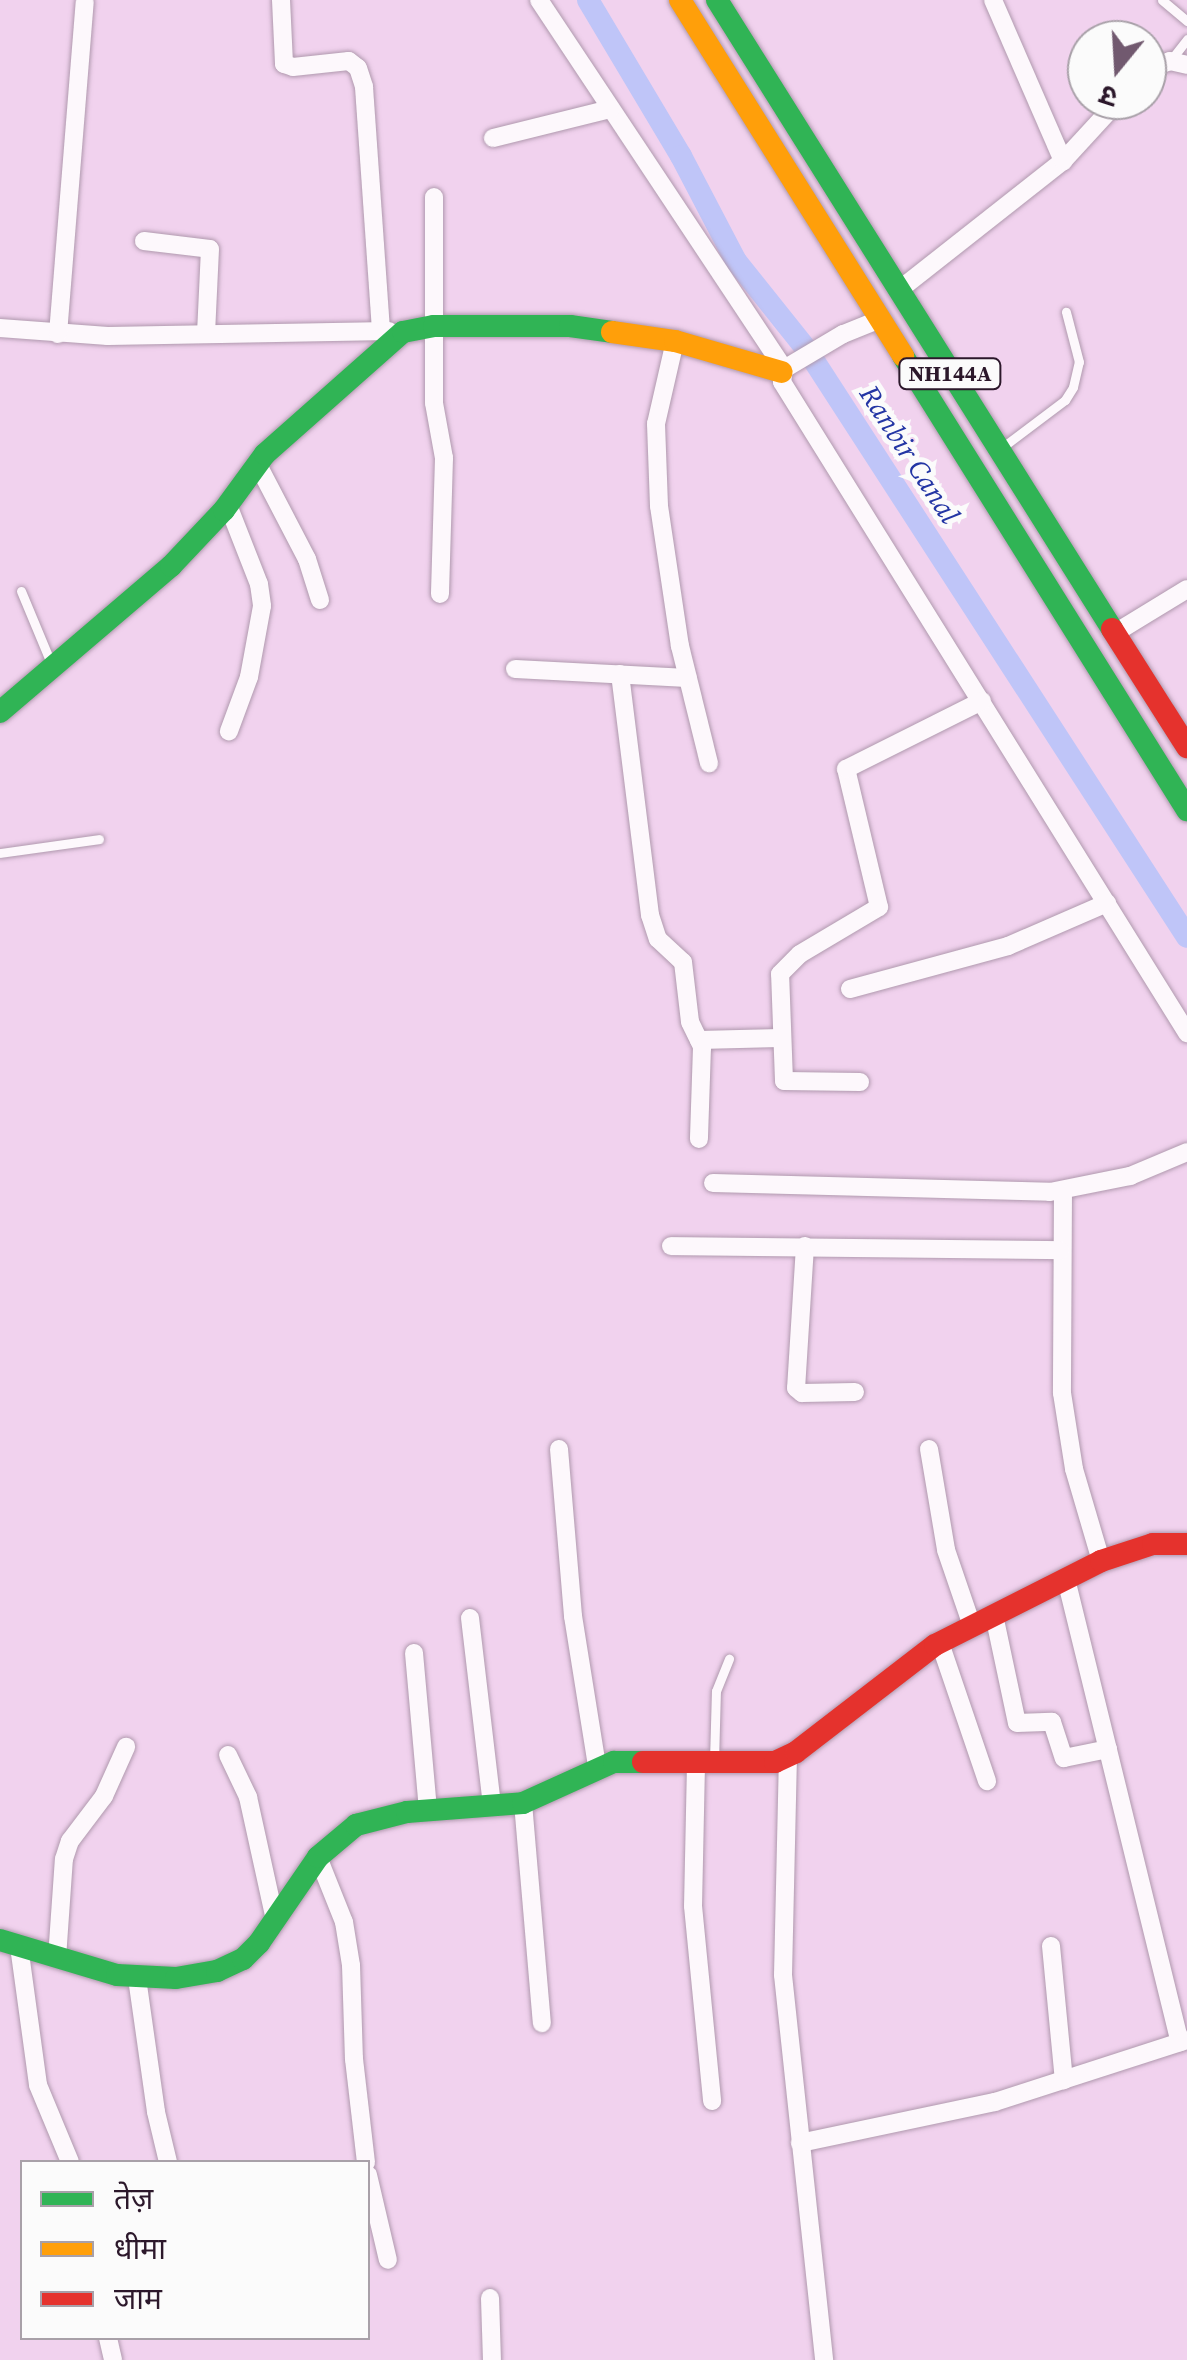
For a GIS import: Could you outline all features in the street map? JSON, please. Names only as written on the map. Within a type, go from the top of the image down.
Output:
[{"type":"main road","name":"NH144A","points":[[680,0],[1187,810]]},
{"type":"main road","name":"NH144A","points":[[716,0],[1187,747]]},
{"type":"main road","points":[[0,712],[171,566],[228,505],[258,464],[392,331],[434,326],[570,326],[675,341],[786,369]]},
{"type":"main road","points":[[9,1943],[137,1978],[176,1978],[217,1970],[243,1959],[318,1857],[356,1825],[428,1810],[523,1802],[597,1766],[755,1765],[788,1755],[940,1643],[972,1626],[1101,1561],[1153,1544],[1187,1544]]},
{"type":"street","points":[[0,328],[58,334],[392,331],[364,87],[358,68],[349,61],[284,64],[281,0]]},
{"type":"street","points":[[538,0],[786,369]]},
{"type":"street","points":[[993,0],[1064,161]]},
{"type":"street","points":[[58,334],[85,2]]},
{"type":"street","points":[[493,138],[610,109]]},
{"type":"street","points":[[899,290],[1064,161],[1101,120]]},
{"type":"street","points":[[434,197],[434,403],[444,458],[440,594]]},
{"type":"street","points":[[144,241],[210,249],[206,334]]},
{"type":"street","points":[[878,320],[843,334],[786,369],[782,382],[1187,1033]]},
{"type":"street","points":[[675,341],[660,399],[656,440],[659,506],[688,678],[709,763]]},
{"type":"street","points":[[258,464],[306,558],[320,600]]},
{"type":"street","points":[[228,505],[262,594],[249,676],[229,731]]},
{"type":"street","points":[[1115,633],[1187,589]]},
{"type":"street","points":[[515,669],[688,678]]},
{"type":"street","points":[[620,674],[650,916],[660,942],[683,962],[690,1022],[699,1040],[698,1139]]},
{"type":"street","points":[[860,1082],[786,1082],[782,1077],[780,1038],[778,983],[784,967],[877,910],[880,902],[846,770],[982,701]]},
{"type":"street","points":[[850,989],[1008,946],[1106,903]]},
{"type":"street","points":[[699,1040],[780,1038]]},
{"type":"street","points":[[713,1183],[1063,1190],[1130,1176],[1187,1152]]},
{"type":"street","points":[[1063,1190],[1062,1393],[1074,1469],[1101,1561]]},
{"type":"street","points":[[671,1246],[1060,1250]]},
{"type":"street","points":[[805,1246],[796,1388],[802,1393],[855,1392]]},
{"type":"street","points":[[558,1449],[573,1616],[597,1766]]},
{"type":"street","points":[[929,1449],[946,1550],[972,1626]]},
{"type":"street","points":[[800,2144],[994,2102],[1184,2041],[1066,1579]]},
{"type":"street","points":[[994,1615],[1018,1724],[1052,1722],[1064,1758],[1108,1749]]},
{"type":"street","points":[[470,1618],[492,1804]]},
{"type":"street","points":[[940,1643],[987,1782]]},
{"type":"street","points":[[414,1653],[428,1810]]},
{"type":"street","points":[[56,1958],[64,1860],[70,1840],[104,1796],[126,1747]]},
{"type":"street","points":[[228,1755],[248,1797],[274,1920]]},
{"type":"street","points":[[788,1755],[783,1975],[824,2360]]},
{"type":"street","points":[[705,1764],[693,1906],[712,2100]]},
{"type":"street","points":[[523,1802],[542,2023]]},
{"type":"street","points":[[318,1857],[344,1922],[351,1965],[354,2059],[366,2160]]},
{"type":"street","points":[[9,1943],[36,2076],[69,2160]]},
{"type":"street","points":[[1050,1946],[1064,2080]]},
{"type":"street","points":[[137,1978],[156,2112],[168,2160]]},
{"type":"street","points":[[370,2184],[388,2260]]},
{"type":"street","points":[[490,2298],[492,2360]]},
{"type":"lane","points":[[1162,0],[1187,21]]},
{"type":"lane","points":[[1178,63],[1187,39]]},
{"type":"lane","points":[[998,450],[1065,400],[1074,387],[1079,362],[1066,312]]},
{"type":"lane","points":[[21,591],[52,666]]},
{"type":"lane","points":[[0,854],[100,839]]},
{"type":"lane","points":[[705,1764],[716,1690],[730,1658]]},
{"type":"waterway","name":"Ranbir Canal","points":[[588,0],[681,156],[736,261],[807,350],[1187,937]]},
{"type":"traffic: fast","points":[[717,0],[1112,629]]},
{"type":"traffic: fast","points":[[0,712],[171,566],[224,510],[265,454],[403,332],[434,326],[570,326],[612,332]]},
{"type":"traffic: fast","points":[[903,356],[1187,810]]},
{"type":"traffic: fast","points":[[0,1940],[117,1975],[176,1978],[217,1971],[243,1959],[259,1943],[318,1857],[356,1825],[407,1812],[523,1803],[614,1762],[643,1762]]},
{"type":"traffic: slow","points":[[680,0],[903,356]]},
{"type":"traffic: slow","points":[[612,332],[675,341],[782,372]]},
{"type":"traffic: jam","points":[[1112,629],[1187,747]]},
{"type":"traffic: jam","points":[[643,1762],[775,1762],[796,1752],[935,1645],[1101,1561],[1153,1544],[1187,1544]]}]
